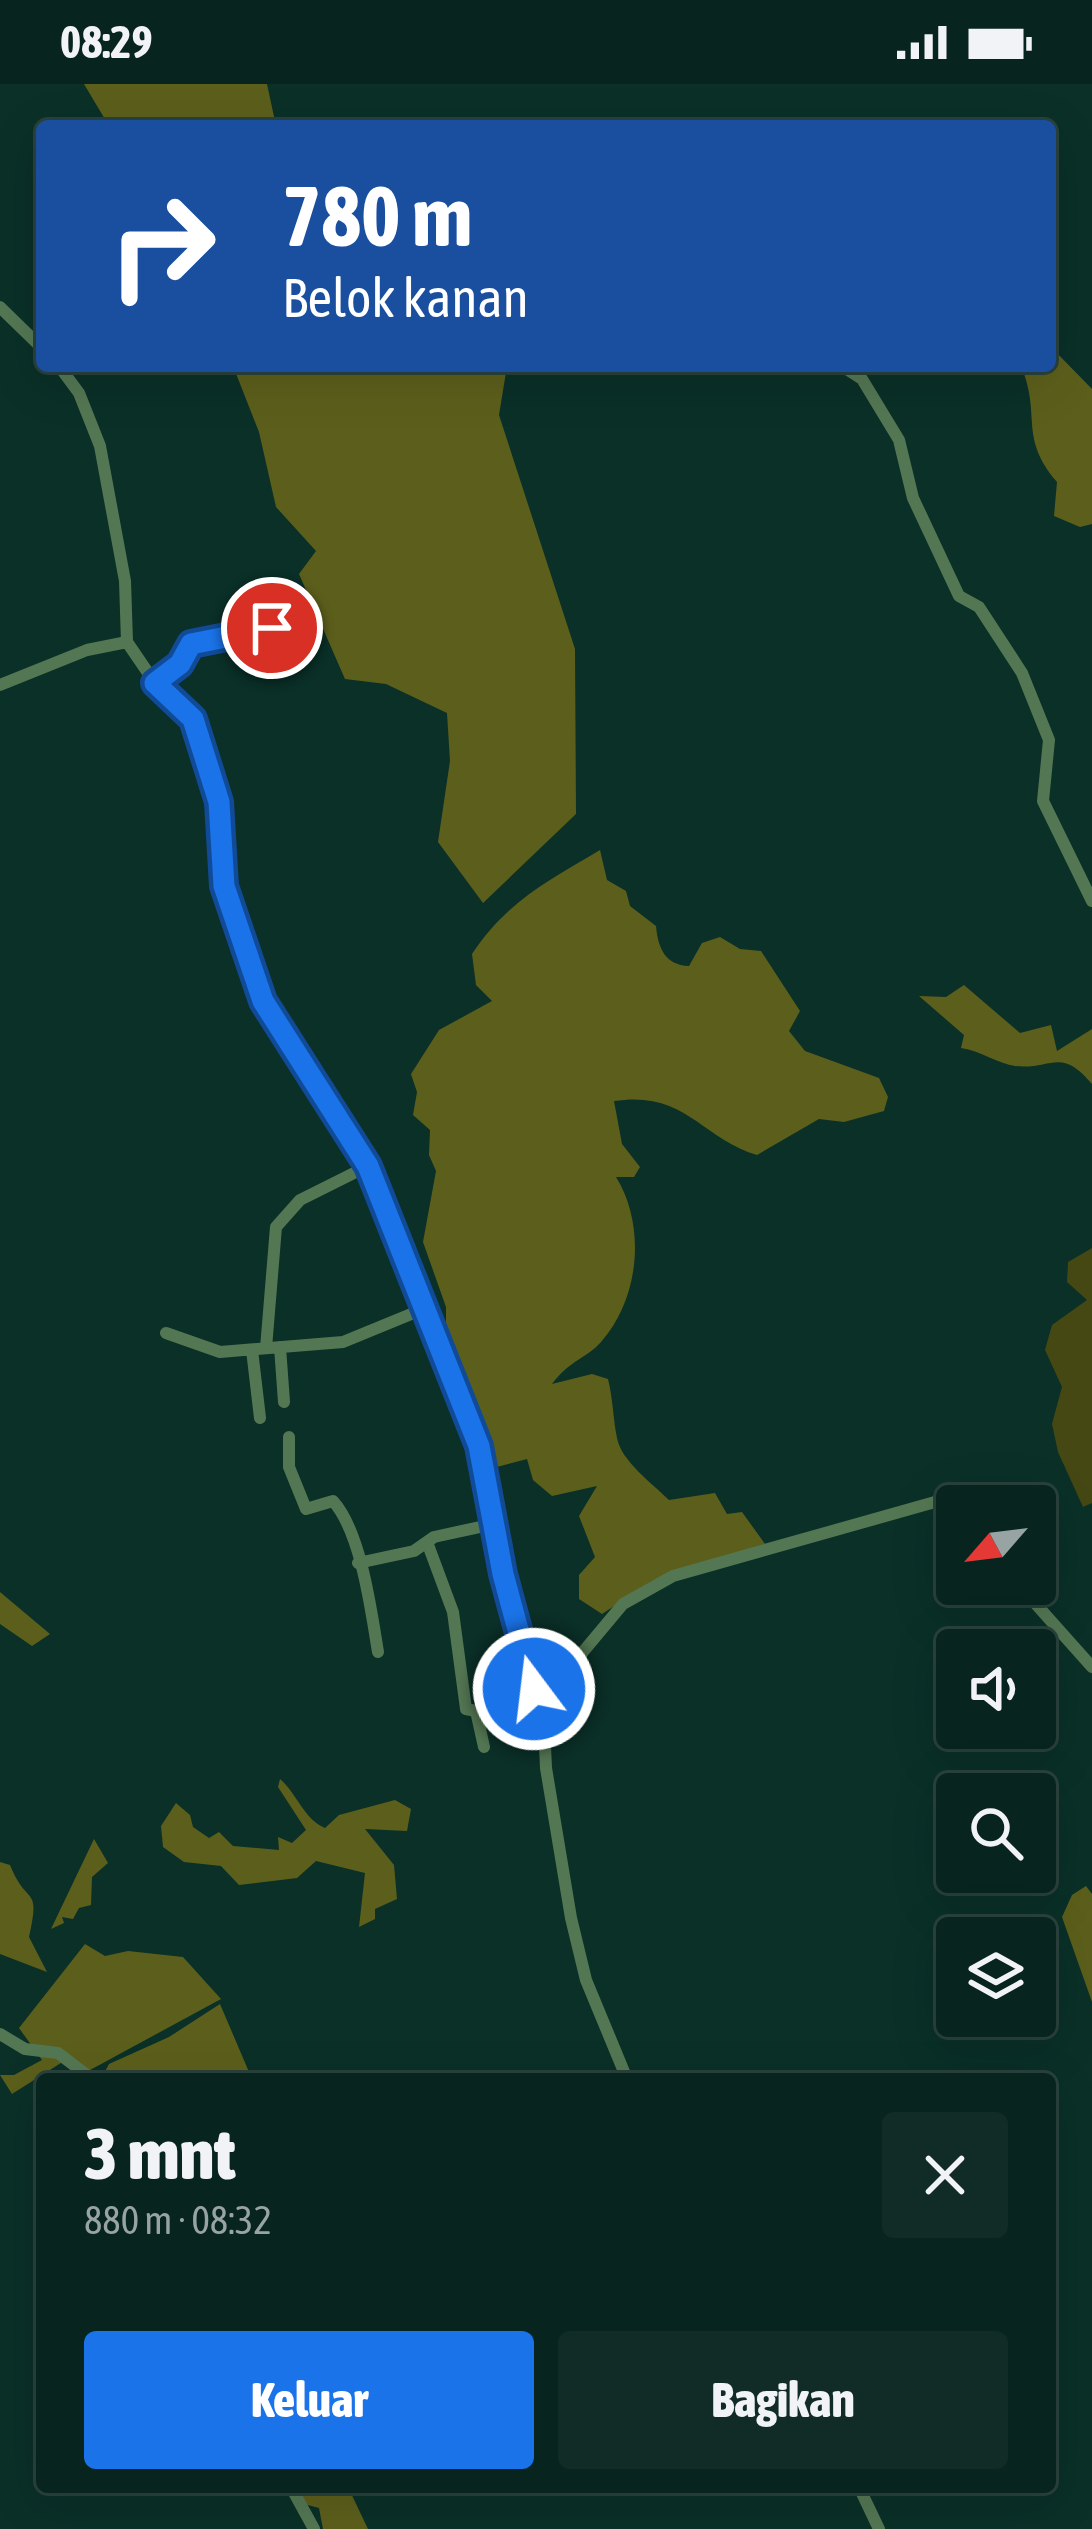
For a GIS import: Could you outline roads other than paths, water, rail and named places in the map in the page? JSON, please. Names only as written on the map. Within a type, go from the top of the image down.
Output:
[{"type":"street","points":[[0,307],[36,342]]},
{"type":"street","points":[[63,372],[79,393],[100,446],[125,581],[127,641],[155,683],[193,719],[219,802],[224,886],[263,1001],[368,1166],[421,1310],[479,1446],[534,1689],[571,1918],[586,1980],[625,2073]]},
{"type":"street","points":[[851,372],[862,379],[899,440],[913,498],[959,596],[979,608],[1022,673],[1049,740],[1043,801],[1092,901]]},
{"type":"street","points":[[155,683],[180,664],[191,644],[272,628]]},
{"type":"street","points":[[0,685],[87,650],[127,641]]},
{"type":"street","points":[[260,1418],[276,1227],[284,1212],[368,1166]]},
{"type":"street","points":[[166,1333],[218,1352],[344,1342],[421,1310]]},
{"type":"street","points":[[266,1348],[284,1402]]},
{"type":"street","points":[[289,1437],[289,1467],[308,1510],[335,1503],[358,1563],[378,1652]]},
{"type":"street","points":[[534,1689],[572,1665],[622,1604],[674,1576],[936,1502]]},
{"type":"street","points":[[358,1563],[494,1525]]},
{"type":"street","points":[[427,1542],[453,1612],[460,1693],[466,1708],[476,1711],[481,1720],[484,1747]]},
{"type":"street","points":[[1037,1605],[1092,1667]]},
{"type":"street","points":[[0,2034],[26,2048],[58,2053],[84,2073]]},
{"type":"street","points":[[295,2493],[314,2529]]},
{"type":"street","points":[[862,2493],[879,2529]]}]
